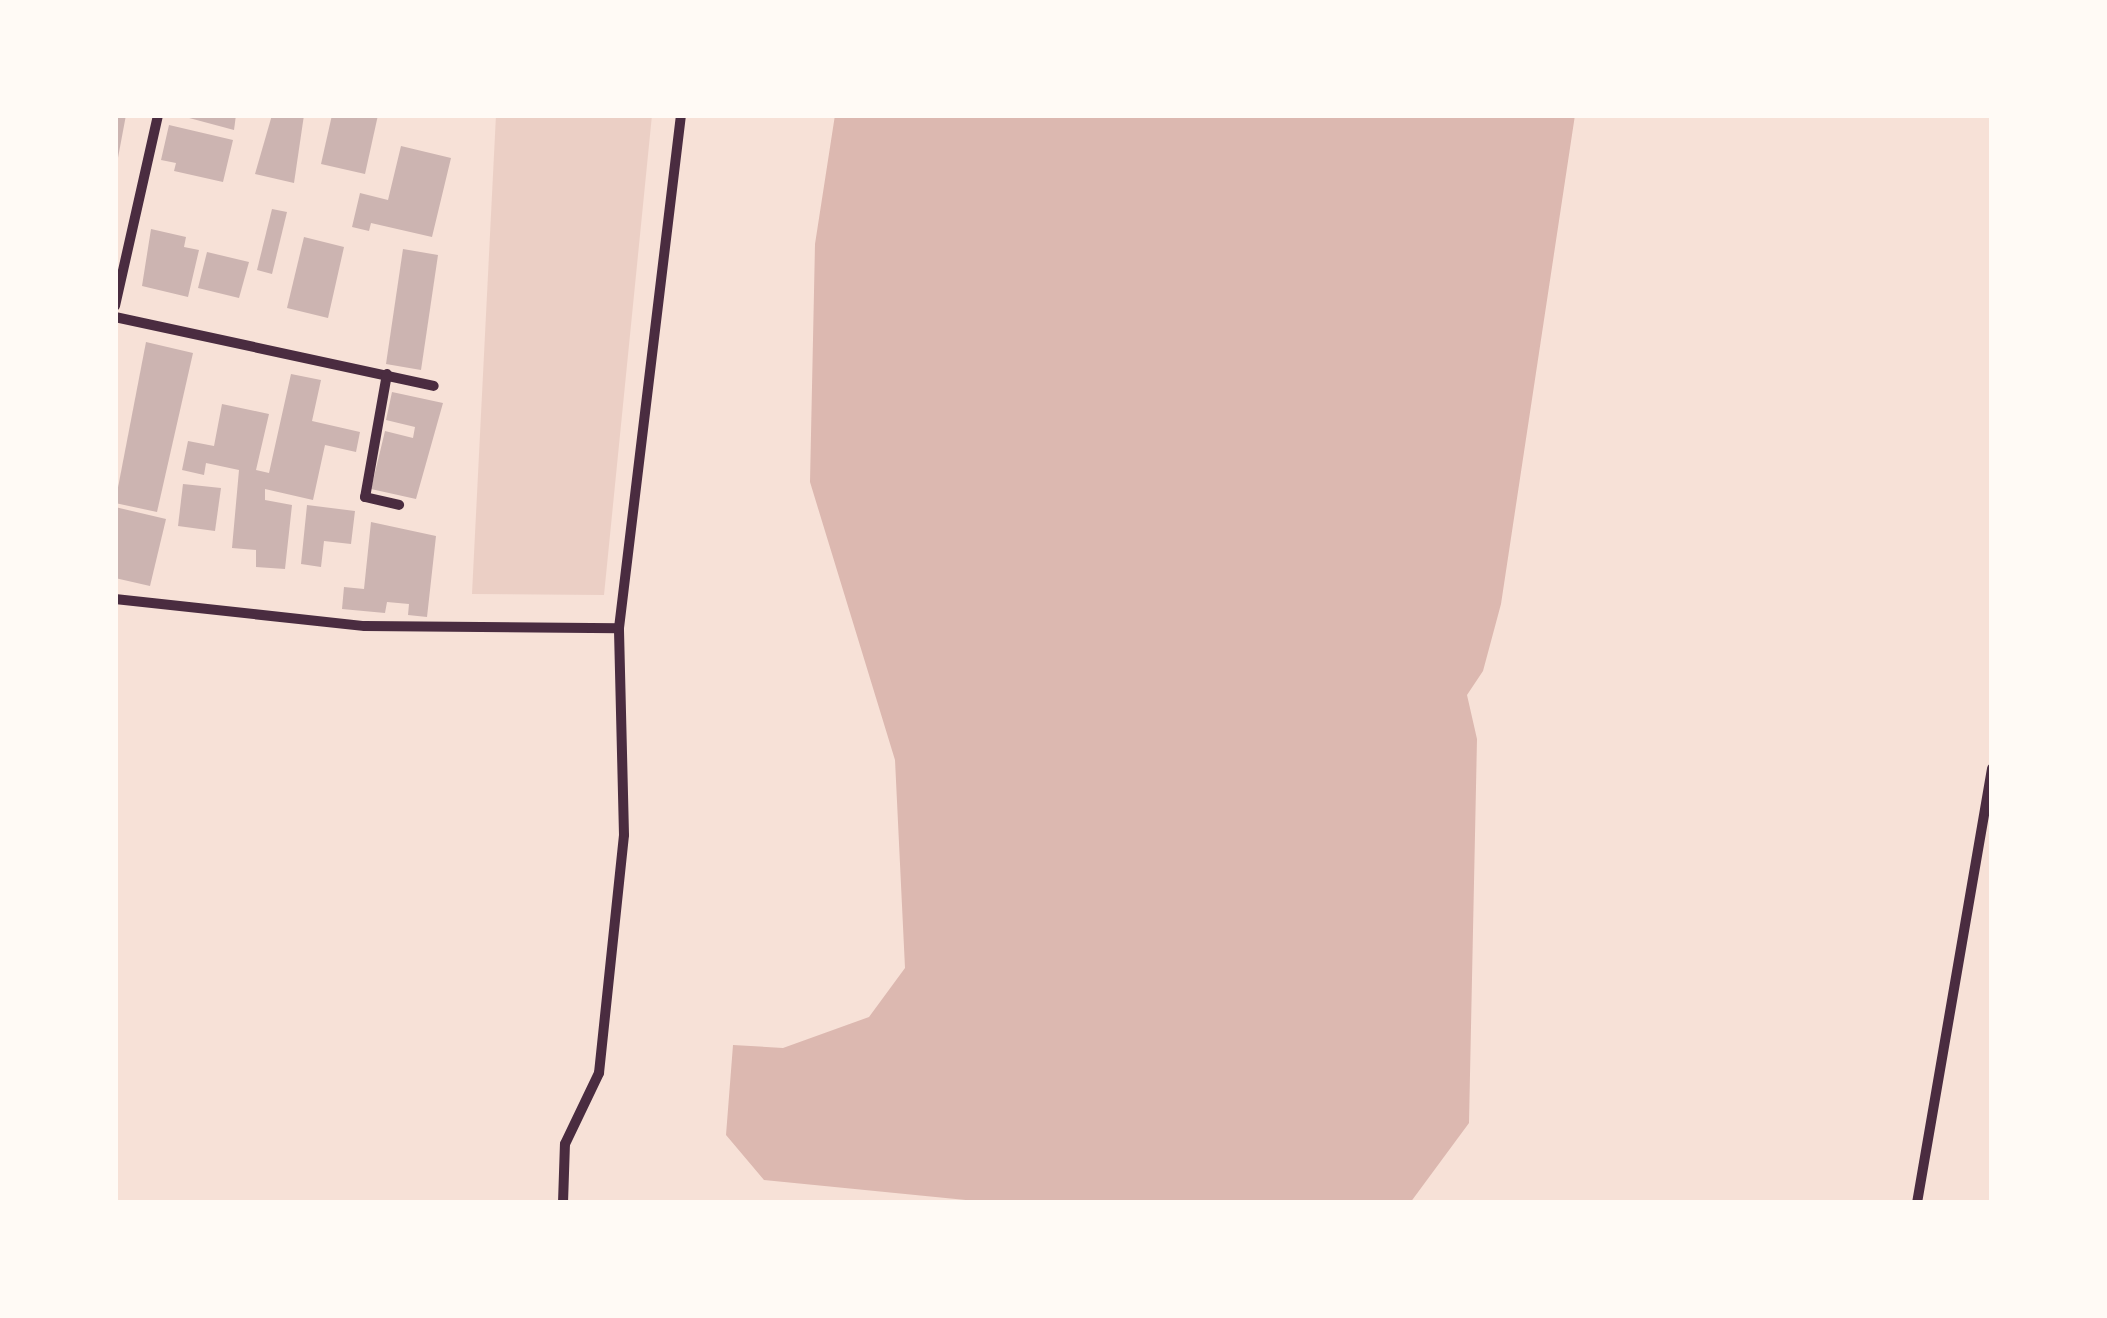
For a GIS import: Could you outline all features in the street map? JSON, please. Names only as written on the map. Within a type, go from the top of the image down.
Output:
[{"type":"street","points":[[115,306],[158,115]]},
{"type":"street","points":[[562,1203],[565,1144],[599,1073],[624,835],[619,628],[682,115]]},
{"type":"street","points":[[115,317],[434,386]]},
{"type":"street","points":[[386,374],[364,497],[400,504]]},
{"type":"street","points":[[115,599],[365,626],[619,628]]},
{"type":"street","points":[[1917,1203],[1992,768]]},
{"type":"shaded area","points":[[496,115],[652,115],[604,595],[472,594]]},
{"type":"shaded area","points":[[835,115],[1575,115],[1501,604],[1483,671],[1467,695],[1477,739],[1469,1123],[1410,1203],[996,1203],[764,1180],[726,1135],[733,1045],[783,1048],[869,1017],[905,968],[895,760],[810,482],[815,244]]},
{"type":"building","points":[[115,115],[126,115],[117,163],[115,162]]},
{"type":"building","points":[[178,115],[236,115],[234,130]]},
{"type":"building","points":[[272,115],[304,115],[294,183],[255,174]]},
{"type":"building","points":[[332,115],[378,115],[365,174],[321,164]]},
{"type":"building","points":[[169,125],[233,140],[223,182],[174,171],[176,163],[161,160]]},
{"type":"building","points":[[401,146],[451,158],[432,237],[371,223],[369,231],[352,227],[360,193],[388,200]]},
{"type":"building","points":[[272,209],[287,212],[272,274],[257,270]]},
{"type":"building","points":[[151,229],[186,237],[184,247],[199,250],[188,297],[142,286]]},
{"type":"building","points":[[304,237],[344,247],[328,318],[287,308]]},
{"type":"building","points":[[403,249],[438,255],[421,370],[386,364]]},
{"type":"building","points":[[207,252],[249,262],[239,298],[198,288]]},
{"type":"building","points":[[146,342],[193,353],[157,512],[115,503]]},
{"type":"building","points":[[291,374],[321,380],[312,421],[360,432],[356,452],[325,445],[313,500],[265,489],[265,500],[292,505],[285,569],[256,567],[256,550],[232,548],[239,470],[206,463],[204,475],[182,470],[188,441],[214,446],[222,404],[269,414],[256,470],[269,473]]},
{"type":"building","points":[[392,392],[443,403],[416,499],[371,489],[385,431],[413,438],[415,427],[386,420]]},
{"type":"building","points":[[183,484],[221,488],[215,531],[178,526]]},
{"type":"building","points":[[307,505],[355,511],[351,544],[324,541],[321,567],[301,564]]},
{"type":"building","points":[[115,507],[166,519],[150,586],[115,578]]},
{"type":"building","points":[[371,522],[436,536],[427,617],[408,615],[409,604],[387,602],[385,613],[342,609],[344,587],[364,589]]}]
